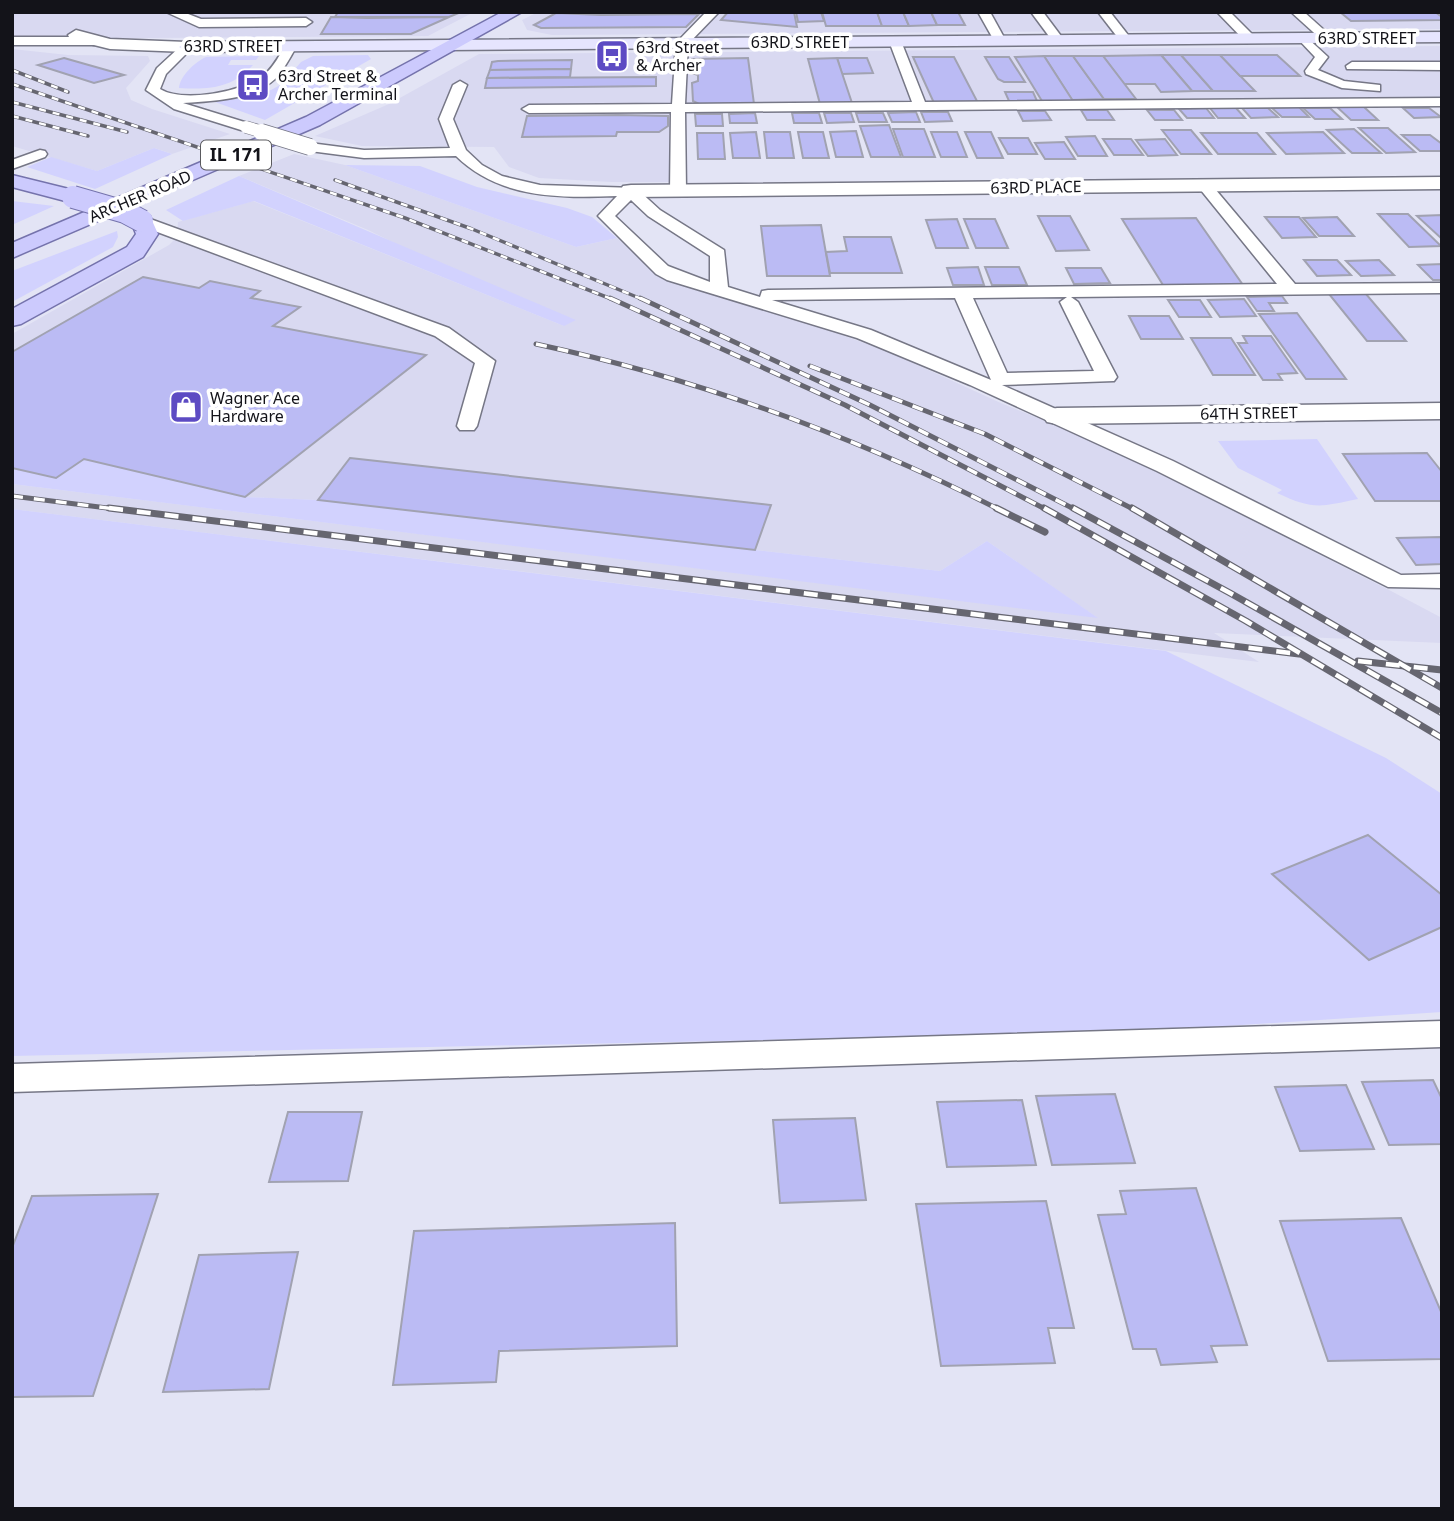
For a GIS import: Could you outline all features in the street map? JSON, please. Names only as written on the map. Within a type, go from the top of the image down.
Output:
[{"type":"main road","name":"IL 171","points":[[453,45],[514,12]]},
{"type":"main road","name":"63RD STREET","points":[[187,47],[1442,37]]},
{"type":"main road","name":"ARCHER ROAD","points":[[12,251],[313,121],[453,45]]},
{"type":"main road","points":[[12,181],[125,212],[142,220],[147,234],[135,252],[12,319]]},
{"type":"street","name":"63RD STREET","points":[[76,35],[94,41],[130,46],[187,47]]},
{"type":"street","name":"63RD PLACE","points":[[631,191],[1442,183]]},
{"type":"street","name":"64TH STREET","points":[[1057,416],[1442,411]]},
{"type":"lane","points":[[172,12],[199,23],[311,20],[258,46]]},
{"type":"lane","points":[[678,191],[678,108],[682,43],[699,29],[713,12]]},
{"type":"lane","points":[[984,12],[1000,41]]},
{"type":"lane","points":[[1037,12],[1058,40]]},
{"type":"lane","points":[[1104,12],[1126,40]]},
{"type":"lane","points":[[1223,12],[1250,39]]},
{"type":"lane","points":[[1297,12],[1328,38]]},
{"type":"lane","points":[[1303,38],[1322,57],[1311,71],[1325,80],[1357,88],[1393,88]]},
{"type":"lane","points":[[1398,38],[1438,66]]},
{"type":"lane","points":[[12,41],[94,41]]},
{"type":"lane","points":[[895,41],[920,107]]},
{"type":"lane","points":[[167,99],[221,94],[254,85],[274,72],[291,46]]},
{"type":"lane","points":[[187,47],[155,81],[153,90],[167,99],[310,147],[364,154],[460,152]]},
{"type":"lane","points":[[1352,66],[1438,66]]},
{"type":"lane","points":[[460,85],[446,119],[460,152],[477,167],[515,185],[579,192],[631,191],[654,213],[718,254],[728,293]]},
{"type":"lane","points":[[529,109],[1442,102]]},
{"type":"lane","points":[[12,165],[40,154]]},
{"type":"lane","points":[[1205,186],[1290,289]]},
{"type":"lane","points":[[631,191],[606,216],[662,270],[683,280],[864,334],[1057,416],[1165,466],[1396,582],[1442,581]]},
{"type":"lane","points":[[142,220],[442,332],[485,361],[467,426]]},
{"type":"lane","points":[[728,293],[1442,288]]},
{"type":"lane","points":[[962,293],[1000,379],[1107,377],[1069,302]]},
{"type":"lane","points":[[846,294],[857,315]]},
{"type":"lane","points":[[12,1078],[1442,1034]]},
{"type":"shaded area","points":[[12,12],[474,12],[428,36],[12,39]]},
{"type":"shaded area","points":[[538,12],[1442,12],[1442,29],[552,35],[527,30],[522,20]]},
{"type":"shaded area","points":[[1442,46],[1442,102],[679,109],[678,182],[539,178],[509,167],[494,147],[362,146],[315,136],[389,104],[479,54]]},
{"type":"shaded area","points":[[12,49],[68,55],[148,56],[150,61],[126,88],[131,100],[230,134],[172,154],[154,148],[97,171],[12,146]]},
{"type":"shaded area","points":[[368,55],[371,59],[265,120],[215,102],[271,90],[282,84],[301,62],[313,56]]},
{"type":"shaded area","points":[[259,56],[256,60],[231,60],[228,65],[253,65],[229,83],[210,88],[179,88],[189,70],[206,57]]},
{"type":"shaded area","points":[[154,148],[172,154],[95,189],[27,167],[51,157],[97,171]]},
{"type":"shaded area","points":[[294,154],[345,165],[576,247],[617,238],[662,278],[789,316],[889,352],[1003,404],[1093,440],[1391,591],[1442,618],[1442,643],[1214,633],[1259,662],[12,509],[12,484],[1096,617],[987,541],[940,571],[318,500],[245,497],[56,478],[12,468],[12,334],[169,245],[177,237],[178,222],[253,201],[564,326],[368,230],[239,176]]},
{"type":"shaded area","points":[[345,165],[420,166],[477,187],[567,208],[592,217],[617,238],[576,247]]},
{"type":"shaded area","points":[[239,176],[576,320],[564,326],[254,201],[183,221],[166,210]]},
{"type":"shaded area","points":[[12,201],[54,206],[12,225]]},
{"type":"shaded area","points":[[117,231],[118,237],[113,247],[12,302],[12,271]]},
{"type":"shaded area","points":[[1317,439],[1358,499],[1317,505],[1289,498],[1277,493],[1282,490],[1238,468],[1218,441]]},
{"type":"shaded area","points":[[84,459],[245,497],[318,500],[940,571],[987,541],[1098,618],[12,484],[12,468],[56,478]]},
{"type":"shaded area","points":[[12,509],[1166,651],[1386,758],[1442,794],[1442,1012],[1134,1032],[12,1056]]},
{"type":"building","points":[[338,12],[461,12],[449,17],[335,17]]},
{"type":"building","points":[[728,12],[794,12],[797,27],[721,20]]},
{"type":"building","points":[[796,12],[821,12],[824,21],[798,22]]},
{"type":"building","points":[[822,12],[877,12],[882,26],[826,26]]},
{"type":"building","points":[[877,12],[903,12],[909,26],[882,26]]},
{"type":"building","points":[[903,12],[931,12],[937,25],[909,26]]},
{"type":"building","points":[[931,12],[958,12],[965,25],[937,25]]},
{"type":"building","points":[[1340,12],[1435,12],[1442,20],[1351,21]]},
{"type":"building","points":[[556,13],[699,14],[686,27],[541,28],[534,25]]},
{"type":"building","points":[[331,17],[449,17],[411,34],[321,34]]},
{"type":"building","points":[[1161,55],[1181,55],[1213,91],[1192,91]]},
{"type":"building","points":[[1161,55],[1192,91],[1161,92],[1155,84],[1124,84],[1103,56]]},
{"type":"building","points":[[1181,55],[1220,55],[1255,91],[1213,91]]},
{"type":"building","points":[[1220,55],[1277,55],[1300,76],[1240,76]]},
{"type":"building","points":[[1044,56],[1073,56],[1104,99],[1072,100]]},
{"type":"building","points":[[1044,56],[1073,101],[1042,101],[1015,57]]},
{"type":"building","points":[[1073,56],[1103,56],[1136,99],[1104,99]]},
{"type":"building","points":[[913,57],[954,57],[978,103],[934,103]]},
{"type":"building","points":[[985,57],[1009,57],[1025,82],[1004,82],[998,79]]},
{"type":"building","points":[[64,58],[124,75],[94,83],[38,65]]},
{"type":"building","points":[[748,58],[754,104],[699,104],[693,101],[692,83],[698,81],[698,75],[692,73],[692,59]]},
{"type":"building","points":[[837,58],[867,58],[873,73],[842,74]]},
{"type":"building","points":[[837,58],[852,103],[820,104],[808,59]]},
{"type":"building","points":[[572,60],[571,69],[490,70],[492,62],[498,61]]},
{"type":"building","points":[[571,69],[570,77],[487,78],[490,70]]},
{"type":"building","points":[[656,77],[656,86],[485,88],[487,78]]},
{"type":"building","points":[[1005,92],[1033,92],[1037,101],[1009,101]]},
{"type":"building","points":[[1363,106],[1378,120],[1351,120],[1337,107]]},
{"type":"building","points":[[1299,107],[1309,117],[1282,117],[1272,108]]},
{"type":"building","points":[[1206,108],[1214,118],[1187,118],[1179,109]]},
{"type":"building","points":[[1210,108],[1236,108],[1245,118],[1218,118]]},
{"type":"building","points":[[1242,108],[1268,108],[1278,117],[1251,118]]},
{"type":"building","points":[[1303,108],[1330,108],[1342,119],[1315,119]]},
{"type":"building","points":[[1403,108],[1429,108],[1441,117],[1414,118]]},
{"type":"building","points":[[1081,110],[1107,110],[1114,120],[1087,120]]},
{"type":"building","points":[[1147,110],[1174,110],[1182,120],[1155,120]]},
{"type":"building","points":[[1018,111],[1045,111],[1051,120],[1023,121]]},
{"type":"building","points":[[916,112],[920,122],[892,122],[888,113]]},
{"type":"building","points":[[921,112],[948,112],[952,121],[925,122]]},
{"type":"building","points":[[755,113],[757,123],[730,123],[729,114]]},
{"type":"building","points":[[792,113],[819,113],[822,123],[794,123]]},
{"type":"building","points":[[824,113],[851,113],[854,122],[827,123]]},
{"type":"building","points":[[856,113],[883,113],[887,122],[859,122]]},
{"type":"building","points":[[695,114],[722,114],[723,126],[696,126]]},
{"type":"building","points":[[527,116],[668,116],[668,126],[659,132],[617,132],[616,136],[522,137]]},
{"type":"building","points":[[889,125],[901,157],[871,157],[860,126]]},
{"type":"building","points":[[1359,128],[1388,128],[1415,152],[1386,153]]},
{"type":"building","points":[[893,129],[924,129],[935,157],[903,157]]},
{"type":"building","points":[[1354,129],[1381,153],[1352,153],[1327,130]]},
{"type":"building","points":[[1162,130],[1191,130],[1211,154],[1181,154]]},
{"type":"building","points":[[856,131],[863,157],[836,157],[830,132]]},
{"type":"building","points":[[756,132],[760,158],[733,158],[730,133]]},
{"type":"building","points":[[764,132],[790,132],[794,158],[767,158]]},
{"type":"building","points":[[798,132],[823,132],[829,158],[803,158]]},
{"type":"building","points":[[931,132],[957,132],[967,157],[941,157]]},
{"type":"building","points":[[965,132],[991,132],[1003,158],[977,158]]},
{"type":"building","points":[[1323,132],[1344,153],[1286,154],[1267,133]]},
{"type":"building","points":[[697,133],[723,133],[725,159],[698,159]]},
{"type":"building","points":[[1201,133],[1257,133],[1275,154],[1218,154]]},
{"type":"building","points":[[1402,135],[1430,135],[1442,144],[1442,151],[1420,151]]},
{"type":"building","points":[[1095,136],[1107,156],[1078,156],[1066,137]]},
{"type":"building","points":[[999,138],[1028,138],[1037,154],[1008,154]]},
{"type":"building","points":[[1103,139],[1131,139],[1143,155],[1114,155]]},
{"type":"building","points":[[1165,139],[1177,155],[1148,156],[1136,140]]},
{"type":"building","points":[[1064,142],[1075,159],[1045,159],[1035,143]]},
{"type":"building","points":[[1378,214],[1408,214],[1441,246],[1409,247]]},
{"type":"building","points":[[1442,215],[1442,239],[1417,216]]},
{"type":"building","points":[[1038,216],[1070,216],[1089,250],[1056,251]]},
{"type":"building","points":[[1265,217],[1299,217],[1316,237],[1282,238]]},
{"type":"building","points":[[1337,217],[1354,236],[1319,236],[1303,218]]},
{"type":"building","points":[[1196,218],[1243,285],[1163,285],[1122,219]]},
{"type":"building","points":[[957,219],[968,248],[936,248],[926,220]]},
{"type":"building","points":[[964,219],[995,219],[1008,248],[976,248]]},
{"type":"building","points":[[821,225],[830,276],[767,276],[761,226]]},
{"type":"building","points":[[844,237],[891,237],[902,273],[830,273],[826,252],[847,251]]},
{"type":"building","points":[[1304,260],[1337,260],[1351,275],[1317,276]]},
{"type":"building","points":[[1379,260],[1394,275],[1361,276],[1346,261]]},
{"type":"building","points":[[1442,264],[1442,280],[1433,280],[1418,265]]},
{"type":"building","points":[[978,267],[984,285],[953,285],[947,268]]},
{"type":"building","points":[[985,267],[1019,267],[1027,285],[992,285]]},
{"type":"building","points":[[1066,268],[1101,268],[1110,283],[1074,284]]},
{"type":"building","name":"Wagner Ace Hardware","points":[[143,277],[199,288],[210,281],[260,291],[251,298],[300,307],[273,326],[426,355],[245,497],[84,459],[56,478],[12,468],[12,352]]},
{"type":"building","points":[[1329,294],[1366,294],[1406,341],[1367,341]]},
{"type":"building","points":[[1282,296],[1287,303],[1269,303],[1274,311],[1257,311],[1247,297]]},
{"type":"building","points":[[1244,299],[1256,316],[1220,317],[1208,300]]},
{"type":"building","points":[[1168,300],[1200,300],[1211,317],[1179,317]]},
{"type":"building","points":[[1297,313],[1346,379],[1306,379],[1259,314]]},
{"type":"building","points":[[1129,316],[1169,316],[1183,339],[1141,339]]},
{"type":"building","points":[[1243,336],[1271,336],[1297,373],[1278,374],[1282,380],[1263,380],[1238,343],[1247,343]]},
{"type":"building","points":[[1191,338],[1231,338],[1255,375],[1213,375]]},
{"type":"building","points":[[1427,453],[1442,472],[1442,501],[1375,501],[1343,454]]},
{"type":"building","points":[[350,458],[771,505],[755,550],[318,500]]},
{"type":"building","points":[[1441,537],[1442,564],[1416,565],[1397,538]]},
{"type":"building","points":[[1368,835],[1442,895],[1442,927],[1369,960],[1272,874]]},
{"type":"building","points":[[1433,1080],[1442,1099],[1442,1144],[1389,1145],[1362,1082]]},
{"type":"building","points":[[1346,1085],[1374,1149],[1300,1151],[1275,1087]]},
{"type":"building","points":[[1115,1094],[1135,1163],[1052,1165],[1036,1096]]},
{"type":"building","points":[[1022,1100],[1036,1165],[947,1167],[937,1102]]},
{"type":"building","points":[[288,1112],[362,1112],[348,1181],[269,1182]]},
{"type":"building","points":[[855,1118],[866,1200],[780,1203],[773,1120]]},
{"type":"building","points":[[1196,1188],[1247,1345],[1211,1346],[1217,1362],[1161,1365],[1156,1349],[1133,1349],[1098,1215],[1126,1214],[1120,1191]]},
{"type":"building","points":[[158,1194],[93,1396],[12,1397],[12,1248],[32,1196]]},
{"type":"building","points":[[1046,1201],[1074,1328],[1048,1328],[1055,1363],[941,1366],[916,1204]]},
{"type":"building","points":[[1401,1218],[1442,1314],[1442,1359],[1328,1361],[1280,1221]]},
{"type":"building","points":[[675,1223],[677,1346],[499,1351],[496,1382],[393,1385],[414,1231]]},
{"type":"building","points":[[298,1252],[269,1389],[163,1392],[199,1255]]},
{"type":"railway","points":[[12,70],[68,92]]},
{"type":"railway","points":[[12,84],[405,218],[614,300]]},
{"type":"railway","points":[[12,102],[127,132]]},
{"type":"railway","points":[[12,116],[88,136]]},
{"type":"railway","points":[[335,180],[472,229],[644,300]]},
{"type":"railway","points":[[610,298],[845,405],[1047,510]]},
{"type":"railway","points":[[640,298],[870,405],[1076,510]]},
{"type":"railway","points":[[536,344],[656,374],[774,412],[888,457],[1000,510]]},
{"type":"railway","points":[[810,366],[985,434],[1135,510]]},
{"type":"railway","points":[[12,496],[123,510]]},
{"type":"railway","points":[[109,508],[1299,654]]},
{"type":"railway","points":[[996,508],[1045,532]]},
{"type":"railway","points":[[1044,508],[1246,621],[1442,738]]},
{"type":"railway","points":[[1073,508],[1442,713]]},
{"type":"railway","points":[[1132,508],[1404,666]]},
{"type":"railway","points":[[1358,661],[1404,666]]},
{"type":"railway","points":[[1404,666],[1442,670]]},
{"type":"railway","points":[[1404,666],[1442,688]]},
{"type":"place","name":"63rd Street & Archer","points":[[612,56]]},
{"type":"place","name":"63rd Street & Archer Terminal","points":[[253,85]]},
{"type":"place","name":"Wagner Ace Hardware","points":[[186,407]]}]
